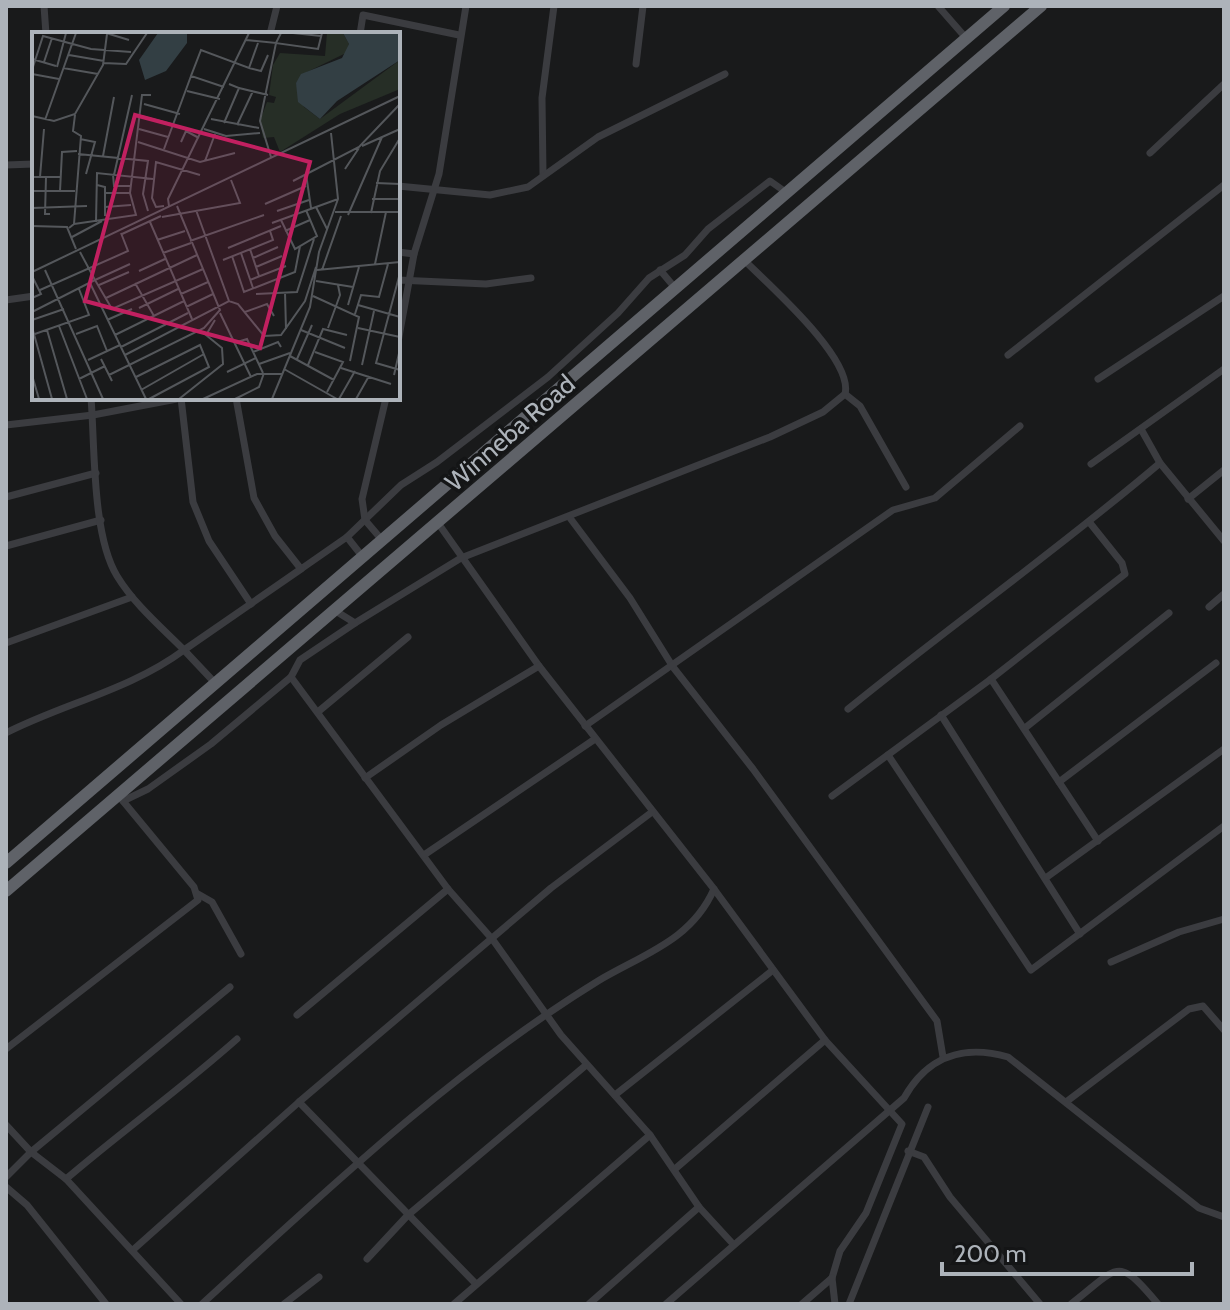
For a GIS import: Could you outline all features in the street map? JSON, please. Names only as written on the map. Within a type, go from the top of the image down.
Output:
[{"type":"highway","name":"Winneba Road","points":[[6,863],[1004,6]]},
{"type":"highway","name":"Winneba Road","points":[[6,891],[121,798],[156,763],[1035,8]]},
{"type":"highway","points":[[145,746],[153,753],[156,763]]},
{"type":"street","points":[[44,6],[46,32]]},
{"type":"street","points":[[270,32],[277,6]]},
{"type":"street","points":[[400,331],[414,254],[435,189],[466,6]]},
{"type":"street","points":[[543,174],[542,98],[554,6]]},
{"type":"street","points":[[636,64],[643,6]]},
{"type":"street","points":[[938,6],[966,38]]},
{"type":"street","points":[[360,32],[364,10],[459,35]]},
{"type":"street","points":[[400,186],[490,195],[528,187],[598,137],[725,74]]},
{"type":"street","points":[[1224,84],[1224,95]]},
{"type":"street","points":[[1150,153],[1224,84]]},
{"type":"street","points":[[6,165],[32,164]]},
{"type":"street","points":[[6,733],[79,700],[136,681],[251,604],[347,537],[401,485],[437,462],[548,377],[660,270],[685,255],[708,229],[770,181],[787,193]]},
{"type":"street","points":[[1008,355],[1224,185]]},
{"type":"street","points":[[400,252],[414,254]]},
{"type":"street","points":[[744,260],[822,343],[845,376],[845,394]]},
{"type":"street","points":[[660,270],[676,289]]},
{"type":"street","points":[[400,280],[486,284],[531,278]]},
{"type":"street","points":[[6,300],[32,296]]},
{"type":"street","points":[[1098,379],[1224,296]]},
{"type":"street","points":[[1091,464],[1224,369]]},
{"type":"street","points":[[548,377],[560,390]]},
{"type":"street","points":[[845,394],[860,406],[906,487]]},
{"type":"street","points":[[241,954],[212,902],[198,894],[121,798],[148,789],[198,753],[291,677],[300,660],[461,558],[570,518],[770,437],[823,412],[845,394]]},
{"type":"street","points":[[91,400],[101,520],[108,557],[132,597],[216,684]]},
{"type":"street","points":[[6,425],[93,415],[171,400]]},
{"type":"street","points":[[181,400],[193,502],[209,541],[251,604]]},
{"type":"street","points":[[236,400],[254,498],[275,536],[301,569]]},
{"type":"street","points":[[382,540],[365,520],[363,489],[385,400]]},
{"type":"street","points":[[585,726],[893,510],[935,498],[1020,426]]},
{"type":"street","points":[[1141,429],[1160,463],[1224,541]]},
{"type":"street","points":[[848,709],[946,628],[1090,523],[1160,463]]},
{"type":"street","points":[[1188,499],[1224,470]]},
{"type":"street","points":[[6,497],[96,473]]},
{"type":"street","points":[[570,518],[630,598],[673,667],[753,769],[937,1021],[943,1057]]},
{"type":"street","points":[[6,546],[101,520]]},
{"type":"street","points":[[438,523],[539,666],[714,889],[825,1040],[886,1110],[898,1118],[902,1129],[866,1213],[840,1251],[832,1278],[835,1304]]},
{"type":"street","points":[[832,796],[991,679],[1125,574],[1122,563],[1090,523]]},
{"type":"street","points":[[347,537],[362,556]]},
{"type":"street","points":[[1209,607],[1224,594]]},
{"type":"street","points":[[6,643],[132,597]]},
{"type":"street","points":[[334,610],[355,623]]},
{"type":"street","points":[[1025,728],[1169,613]]},
{"type":"street","points":[[319,711],[408,637]]},
{"type":"street","points":[[1059,782],[1216,663]]},
{"type":"street","points":[[365,778],[441,725],[539,666]]},
{"type":"street","points":[[291,677],[448,889],[493,940],[585,1066],[650,1135],[699,1207],[733,1244]]},
{"type":"street","points":[[991,679],[1098,841]]},
{"type":"street","points":[[941,715],[1047,877],[1080,934]]},
{"type":"street","points":[[424,855],[595,739]]},
{"type":"street","points":[[1047,877],[1224,749]]},
{"type":"street","points":[[888,755],[1031,970],[1224,826]]},
{"type":"street","points":[[134,1249],[299,1102],[551,888],[652,812]]},
{"type":"street","points":[[297,1015],[448,889]]},
{"type":"street","points":[[202,1304],[358,1162],[446,1089],[545,1014],[629,962],[666,946],[706,908],[714,889]]},
{"type":"street","points":[[6,1049],[193,906],[198,894]]},
{"type":"street","points":[[1111,962],[1179,932],[1224,919]]},
{"type":"street","points":[[615,1095],[773,970]]},
{"type":"street","points":[[6,1177],[31,1152],[230,987]]},
{"type":"street","points":[[1066,1102],[1189,1009],[1203,1006],[1224,1030]]},
{"type":"street","points":[[66,1179],[117,1135],[176,1093],[237,1039]]},
{"type":"street","points":[[675,1169],[825,1040]]},
{"type":"street","points":[[666,1304],[886,1110],[904,1098],[925,1068],[943,1057],[990,1052],[1008,1057],[1199,1208],[1224,1217]]},
{"type":"street","points":[[367,1259],[408,1215],[585,1066]]},
{"type":"street","points":[[299,1102],[476,1284]]},
{"type":"street","points":[[849,1304],[928,1107]]},
{"type":"street","points":[[6,1125],[31,1152],[66,1179],[134,1249],[181,1304]]},
{"type":"street","points":[[454,1304],[650,1135]]},
{"type":"street","points":[[908,1151],[924,1157],[968,1220],[1040,1304]]},
{"type":"street","points":[[6,1187],[27,1205],[106,1304]]},
{"type":"street","points":[[589,1304],[699,1207]]},
{"type":"street","points":[[1071,1304],[1112,1273],[1122,1270],[1131,1273],[1158,1304]]},
{"type":"street","points":[[284,1304],[319,1277]]},
{"type":"street","points":[[802,1304],[832,1278]]}]
